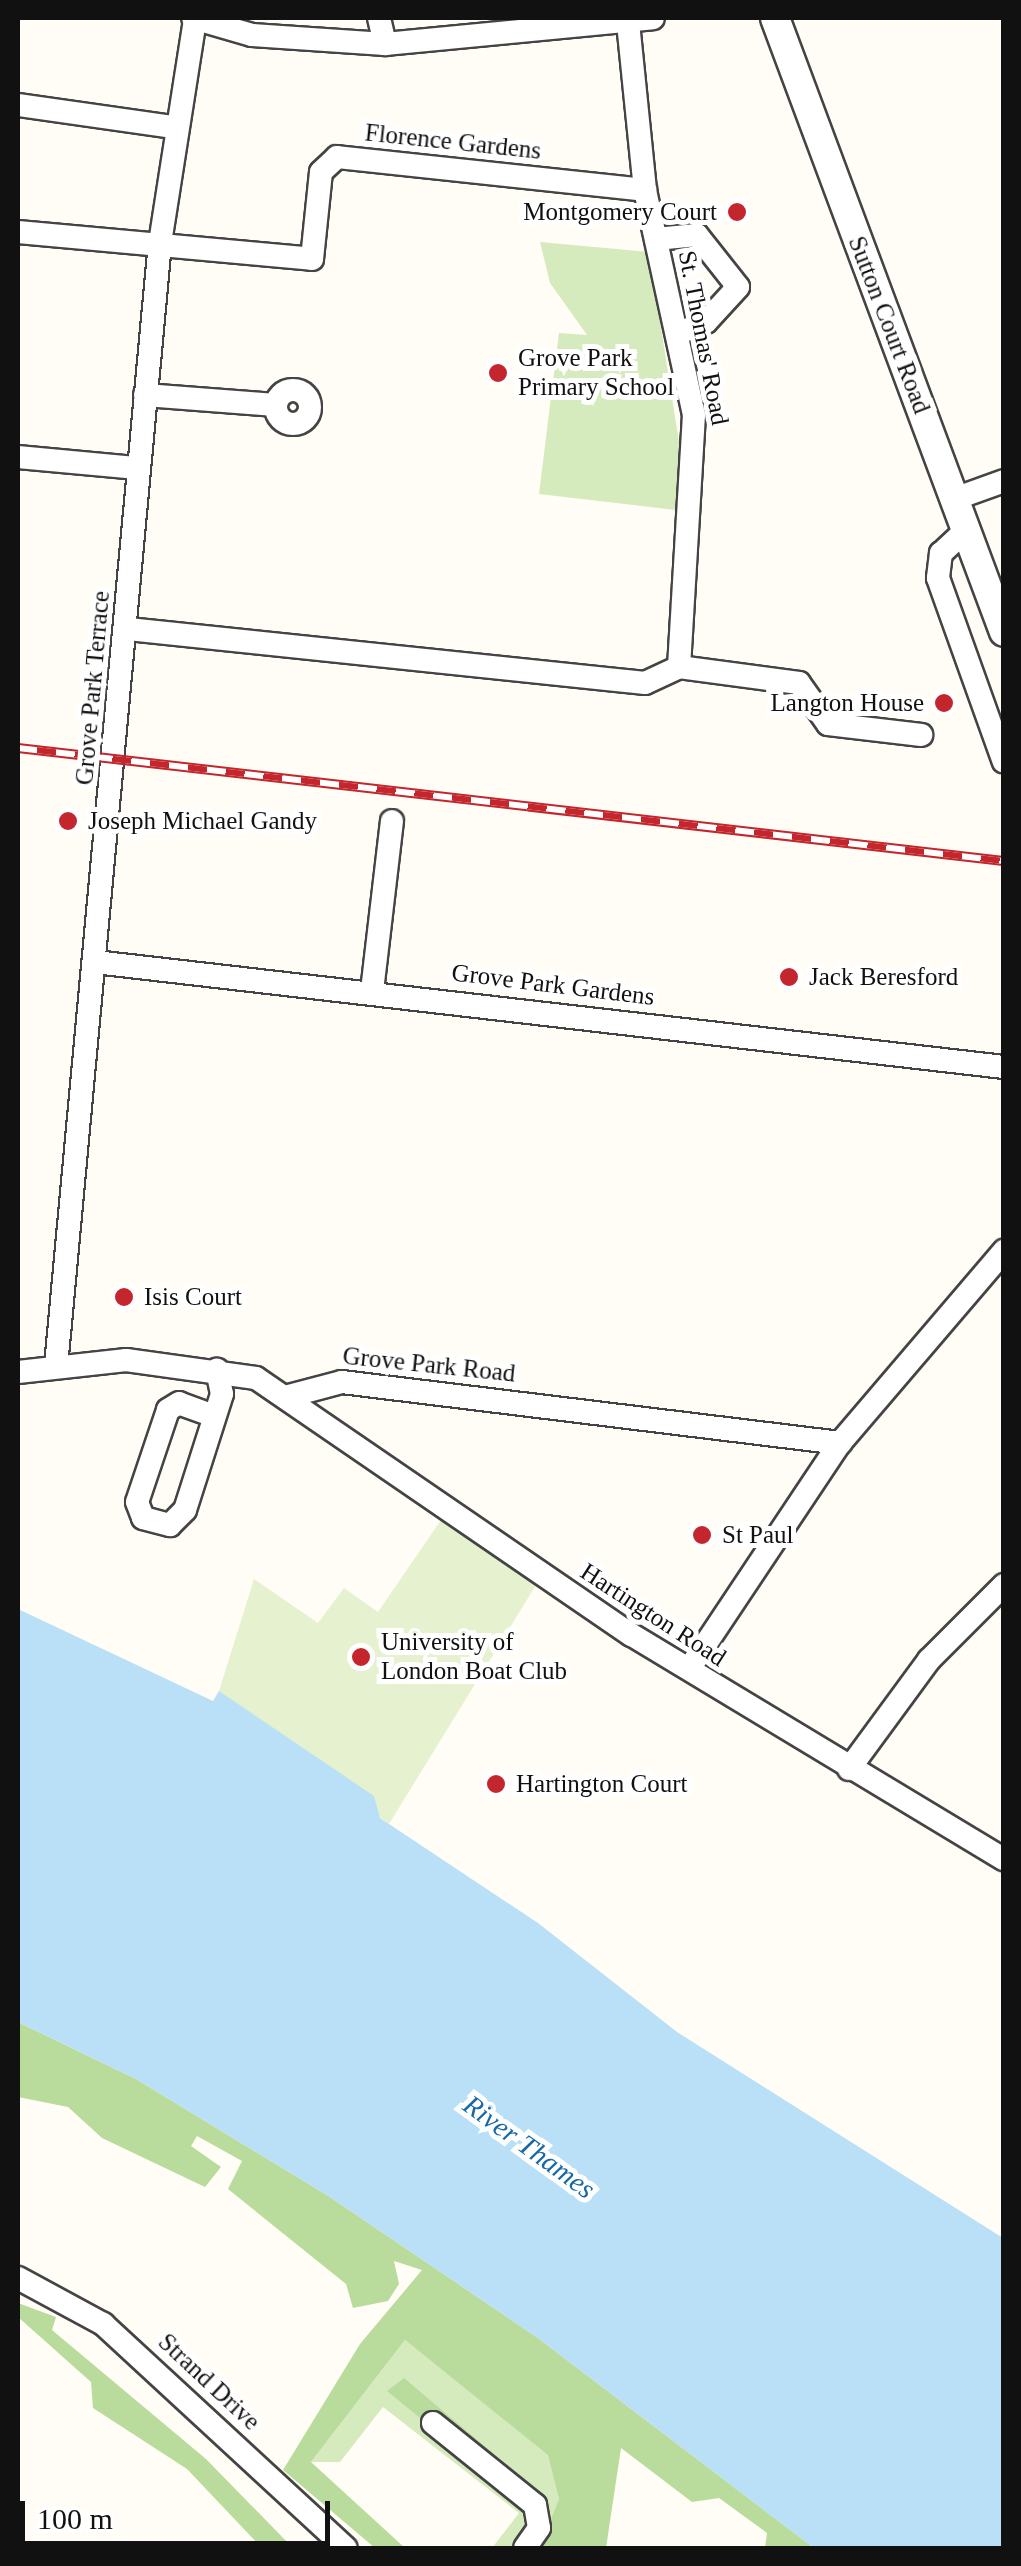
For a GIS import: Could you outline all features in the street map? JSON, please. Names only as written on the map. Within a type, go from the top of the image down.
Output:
[{"type":"street","points":[[194,18],[252,35],[385,44],[637,19]]},
{"type":"street","name":"Grove Park Terrace","points":[[56,1366],[128,629],[144,394],[173,127],[194,18]]},
{"type":"street","points":[[378,18],[385,44]]},
{"type":"street","name":"Sutton Court Road","points":[[775,18],[1004,632]]},
{"type":"street","name":"St. Thomas' Road","points":[[637,19],[645,190],[694,414],[679,666]]},
{"type":"street","points":[[18,105],[173,127]]},
{"type":"street","name":"Florence Gardens","points":[[160,243],[312,259],[321,172],[337,158],[645,190]]},
{"type":"street","points":[[18,232],[160,243]]},
{"type":"street","points":[[656,239],[698,235],[738,287],[706,322],[676,334]]},
{"type":"street","points":[[144,394],[276,405]]},
{"type":"street","points":[[18,456],[137,468]]},
{"type":"street","points":[[954,500],[1004,481]]},
{"type":"street","points":[[965,531],[941,553],[944,595],[1004,762]]},
{"type":"street","points":[[128,629],[645,684],[679,666],[799,682],[828,724],[920,735]]},
{"type":"street","points":[[372,991],[392,821]]},
{"type":"street","name":"Grove Park Gardens","points":[[95,962],[1004,1067]]},
{"type":"street","points":[[692,1666],[840,1443],[1004,1250]]},
{"type":"street","points":[[18,1372],[56,1366],[217,1370],[289,1396]]},
{"type":"street","points":[[214,1416],[179,1403],[168,1410],[137,1502],[143,1518],[170,1525],[186,1510],[214,1416],[217,1370]]},
{"type":"street","name":"Grove Park Road","points":[[289,1396],[342,1382],[840,1443]]},
{"type":"street","name":"Hartington Road","points":[[289,1396],[346,1447],[850,1769],[1004,1859]]},
{"type":"street","points":[[850,1769],[922,1668],[1004,1586]]},
{"type":"street","name":"Strand Drive","points":[[18,2278],[102,2324],[346,2548]]},
{"type":"street","points":[[433,2423],[536,2506],[540,2528],[525,2548]]},
{"type":"green space","points":[[540,242],[649,252],[688,499],[676,510],[539,494],[559,333],[587,335],[550,283]]},
{"type":"green space","name":"University of London Boat Club","points":[[441,1520],[536,1585],[389,1824],[219,1691],[254,1579],[318,1623],[344,1588],[378,1612]]},
{"type":"green space","points":[[18,2022],[136,2079],[327,2195],[538,2338],[814,2548],[765,2548],[767,2533],[719,2498],[692,2502],[621,2448],[606,2548],[539,2548],[559,2499],[548,2455],[405,2340],[311,2462],[405,2548],[375,2548],[283,2470],[360,2344],[422,2270],[394,2261],[399,2284],[388,2301],[353,2308],[346,2284],[228,2189],[242,2161],[197,2136],[191,2146],[221,2167],[205,2187],[102,2138],[68,2107],[18,2097]]},
{"type":"green space","points":[[18,2303],[56,2317],[52,2330],[206,2459],[293,2548],[262,2548],[187,2469],[93,2408],[91,2382],[18,2317]]},
{"type":"green space","points":[[405,2340],[549,2455],[559,2499],[539,2548],[492,2548],[519,2513],[383,2407],[340,2462],[311,2462]]},
{"type":"green space","points":[[404,2378],[528,2483],[529,2492],[518,2498],[387,2391]]},
{"type":"water","name":"River Thames","points":[[18,1609],[213,1701],[219,1691],[374,1796],[380,1818],[538,1923],[677,2032],[1003,2238],[1003,2548],[814,2548],[538,2338],[327,2195],[136,2079],[18,2022]]},
{"type":"railway","points":[[18,748],[1004,861]]},
{"type":"place","name":"Montgomery Court","points":[[737,212]]},
{"type":"place","name":"Grove Park Primary School","points":[[498,373]]},
{"type":"place","name":"Langton House","points":[[944,703]]},
{"type":"place","name":"Joseph Michael Gandy","points":[[68,821]]},
{"type":"place","name":"Jack Beresford","points":[[789,977]]},
{"type":"place","name":"Isis Court","points":[[124,1297]]},
{"type":"place","name":"St Paul","points":[[702,1535]]},
{"type":"place","name":"University of London Boat Club","points":[[361,1657]]},
{"type":"place","name":"Hartington Court","points":[[496,1784]]}]
